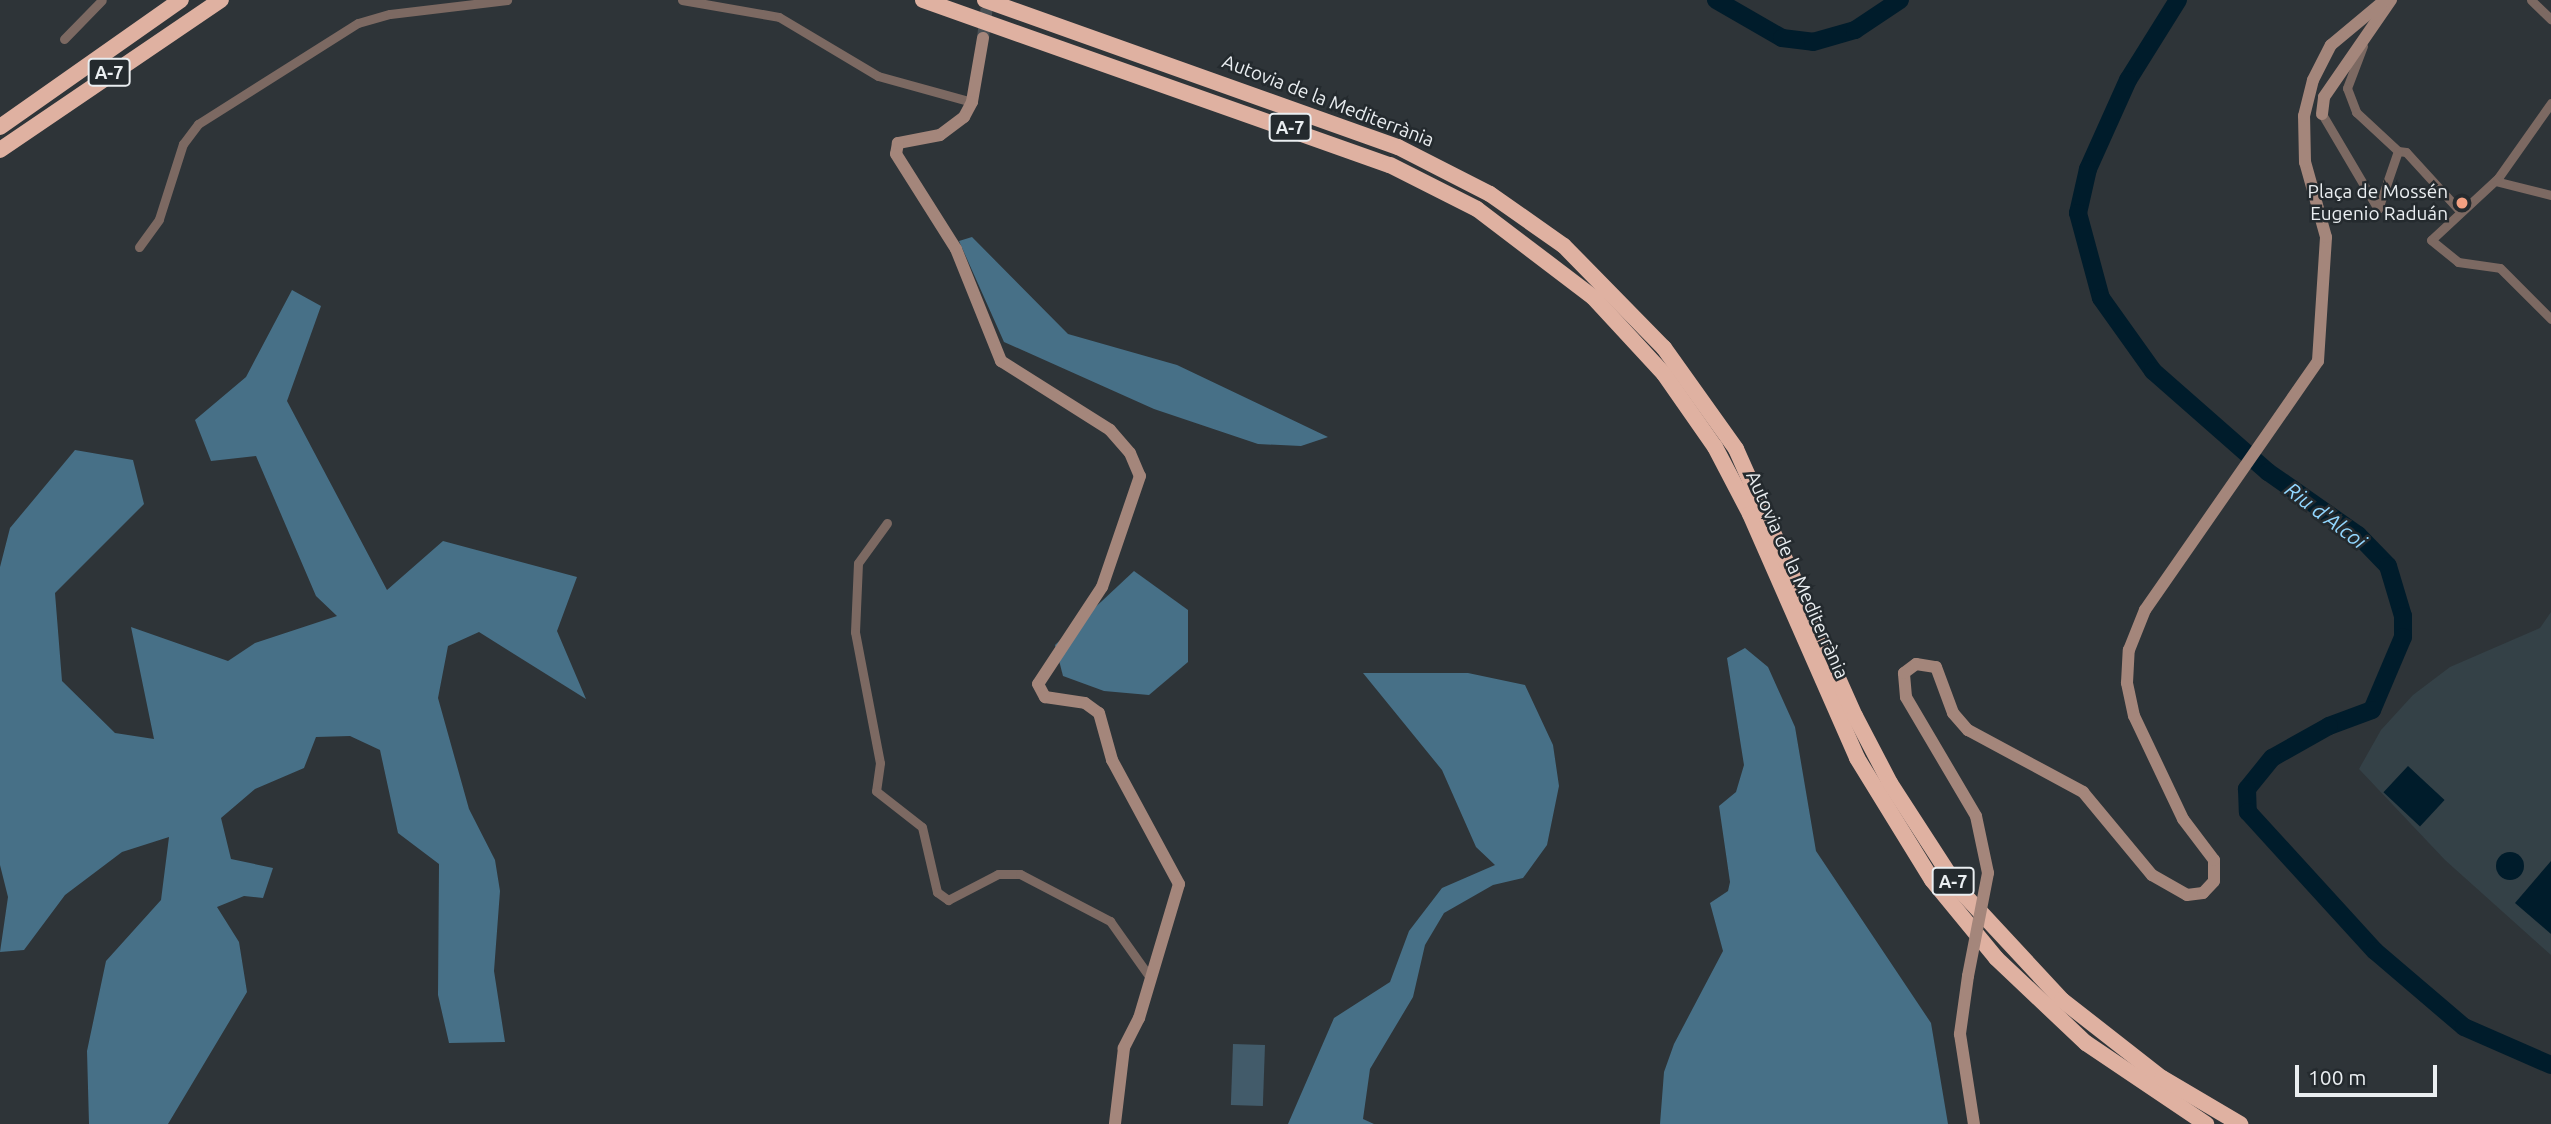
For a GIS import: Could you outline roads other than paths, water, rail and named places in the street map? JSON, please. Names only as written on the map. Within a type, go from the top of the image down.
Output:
[{"type":"highway","name":"A-7","points":[[0,127],[180,0]]},
{"type":"highway","name":"A-7","points":[[0,150],[221,0]]},
{"type":"highway","name":"Autovia de la Mediterrània","points":[[923,0],[1346,146],[1413,175],[1477,209],[1553,263],[1620,324],[1695,415],[1771,559],[1857,758],[1910,848],[1959,915],[2086,1043],[2206,1124]]},
{"type":"highway","name":"Autovia de la Mediterrània","points":[[985,0],[1422,157],[1531,221],[1634,313],[1724,429],[1783,543],[1855,716],[1890,783],[1958,888],[2012,950],[2113,1042],[2240,1124]]},
{"type":"street","points":[[64,39],[102,0]]},
{"type":"street","points":[[139,247],[159,219],[183,144],[198,124],[358,23],[390,13],[507,0]]},
{"type":"street","points":[[682,0],[716,3],[779,17],[878,76],[972,102]]},
{"type":"street","points":[[2391,0],[2324,97],[2322,114],[2378,209],[2398,152]]},
{"type":"street","points":[[2531,0],[2551,19]]},
{"type":"street","points":[[1973,1124],[1960,1034],[1988,873],[1976,816],[1906,697],[1904,673],[1916,664],[1936,667],[1953,713],[1968,730],[2083,792],[2152,875],[2187,895],[2211,886],[2214,860],[2183,818],[2134,716],[2127,661],[2145,610],[2315,367],[2322,348],[2326,237],[2303,150],[2309,92],[2336,38],[2381,2]]},
{"type":"street","points":[[2370,28],[2347,88],[2356,113],[2398,152],[2406,152],[2459,210]]},
{"type":"street","points":[[983,38],[972,102],[954,127],[902,142],[896,154],[956,248],[1001,361],[1110,430],[1139,471],[1139,486],[1106,579],[1038,684],[1049,699],[1085,703],[1099,713],[1112,760],[1177,878],[1151,979],[1124,1048],[1115,1124]]},
{"type":"street","points":[[2551,103],[2495,181],[2459,210],[2431,240],[2458,262],[2500,268],[2551,319]]},
{"type":"street","points":[[2495,181],[2551,195]]},
{"type":"street","points":[[887,523],[858,563],[855,632],[880,763],[876,792],[922,827],[937,891],[948,901],[998,874],[1020,874],[1110,921],[1151,979]]},
{"type":"waterway","name":"Riu d'Alcoi","points":[[1716,0],[1782,38],[1813,42],[1855,30],[1900,0]]},
{"type":"waterway","name":"Riu d'Alcoi","points":[[2178,0],[2128,80],[2088,169],[2078,213],[2101,298],[2153,371],[2268,472],[2358,535],[2388,566],[2403,616],[2403,637],[2372,710],[2329,726],[2272,758],[2247,789],[2248,812],[2375,951],[2464,1027],[2551,1065]]},
{"type":"tunnel","points":[[983,38],[988,0]]},
{"type":"place","name":"Plaça de Mossén Eugenio Raduán","points":[[2462,203]]}]
